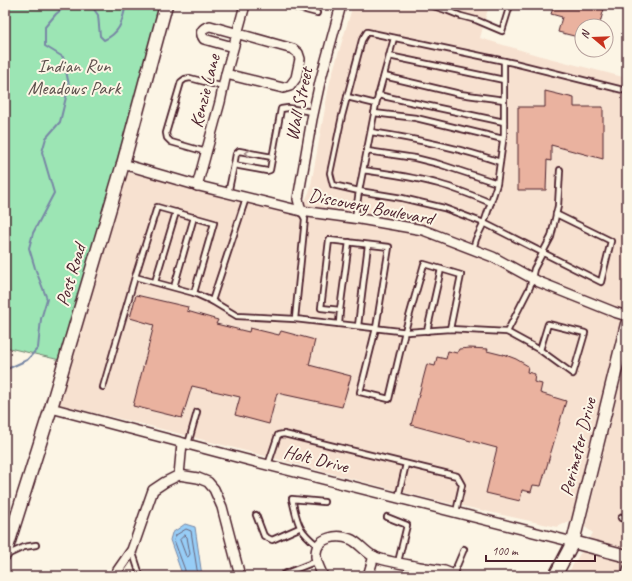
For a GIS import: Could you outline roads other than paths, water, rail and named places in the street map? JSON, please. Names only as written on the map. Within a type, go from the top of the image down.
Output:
[{"type":"street","name":"Post Road","points":[[5,555],[51,408],[123,164],[166,5]]},
{"type":"street","name":"Kenzie Lane","points":[[197,186],[245,5]]},
{"type":"street","name":"Wall Street","points":[[301,211],[298,199],[313,112],[341,5]]},
{"type":"street","points":[[226,74],[283,88],[290,86],[296,78],[300,59],[298,53],[293,49],[210,26],[205,27],[201,31],[201,35],[204,39],[233,47]]},
{"type":"street","name":"Discovery Boulevard","points":[[123,164],[197,186],[301,211],[355,218],[423,230],[493,257],[532,278],[627,316]]},
{"type":"street","name":"Perimeter Drive","points":[[555,576],[573,542],[627,324]]},
{"type":"street","name":"Holt Drive","points":[[51,408],[185,444],[573,542]]},
{"type":"street","points":[[179,475],[185,444]]},
{"type":"street","points":[[114,576],[132,550],[153,490],[179,475],[198,478],[208,482],[214,489],[222,507],[240,576]]},
{"type":"street","points":[[323,576],[317,561],[316,553],[318,545],[325,539],[337,537],[350,539],[374,556],[398,562],[425,572],[447,571],[453,575]]},
{"type":"street","points":[[573,542],[627,556]]},
{"type":"street","points":[[368,576],[374,556]]},
{"type":"lane","points":[[286,5],[317,14]]},
{"type":"lane","points":[[430,5],[447,7],[461,16],[476,20],[502,31],[510,5]]},
{"type":"lane","points":[[556,214],[611,241],[601,282],[484,223],[444,208],[402,198],[333,185],[330,173],[347,97],[362,40],[368,32],[504,61],[627,91]]},
{"type":"lane","points":[[355,218],[374,113],[394,38]]},
{"type":"lane","points":[[389,56],[504,80]]},
{"type":"lane","points":[[473,249],[484,223],[497,183],[504,122],[504,61]]},
{"type":"lane","points":[[384,76],[460,94],[504,100]]},
{"type":"lane","points":[[206,152],[171,142],[167,138],[166,133],[181,82],[190,78],[224,87]]},
{"type":"lane","points":[[378,95],[504,122]]},
{"type":"lane","points":[[347,97],[376,104]]},
{"type":"lane","points":[[234,165],[267,171],[270,170],[281,109],[288,108],[313,112]]},
{"type":"lane","points":[[374,113],[416,118],[503,139]]},
{"type":"lane","points":[[371,132],[435,143],[500,162]]},
{"type":"lane","points":[[228,194],[236,154],[238,151],[272,156]]},
{"type":"lane","points":[[367,151],[415,158],[439,164],[497,183]]},
{"type":"lane","points":[[363,170],[403,176],[439,184],[460,190],[491,203]]},
{"type":"lane","points":[[507,332],[530,287],[534,269],[551,237],[558,206],[560,170]]},
{"type":"lane","points":[[212,301],[246,198]]},
{"type":"lane","points":[[103,387],[157,207],[214,223],[194,293]]},
{"type":"lane","points":[[295,319],[305,219],[301,211]]},
{"type":"lane","points":[[155,282],[176,212]]},
{"type":"lane","points":[[174,287],[194,217]]},
{"type":"lane","points":[[340,310],[321,308],[329,240],[389,247],[376,328],[360,392],[390,399],[424,264],[461,275],[450,329]]},
{"type":"lane","points":[[339,324],[349,242]]},
{"type":"lane","points":[[358,326],[368,245]]},
{"type":"lane","points":[[427,331],[441,269]]},
{"type":"lane","points":[[135,277],[194,293],[212,301],[237,316],[295,319],[406,332],[450,329],[507,332],[540,350],[573,374],[585,334],[548,324],[540,350]]},
{"type":"lane","points":[[185,444],[196,412]]},
{"type":"lane","points":[[268,465],[278,435],[284,434],[457,476],[462,486],[456,512]]},
{"type":"lane","points":[[398,498],[406,464]]},
{"type":"lane","points":[[318,545],[307,537],[299,528],[292,499],[324,502]]},
{"type":"lane","points":[[621,518],[627,514]]},
{"type":"lane","points":[[256,515],[264,536],[272,540],[299,528]]},
{"type":"lane","points":[[387,517],[407,525],[398,562]]},
{"type":"lane","points":[[5,555],[24,547],[36,545]]},
{"type":"lane","points":[[453,575],[464,549]]},
{"type":"lane","points":[[132,550],[140,575],[136,576]]},
{"type":"lane","points":[[284,574],[317,561]]},
{"type":"lane","points":[[624,576],[627,567]]},
{"type":"water","points":[[185,524],[195,527],[202,576],[180,576],[181,571],[170,540],[172,533]]},
{"type":"waterway","points":[[5,370],[27,360],[38,348],[41,319],[47,299],[29,248],[33,233],[54,193],[42,152],[46,138],[60,122],[69,85],[63,57],[45,46],[45,27],[56,14],[67,5]]},
{"type":"waterway","points":[[91,5],[98,15],[100,36],[104,40],[110,37],[120,26],[126,5]]},
{"type":"park label","name":"Indian Run Meadows Park","points":[[74,77]]}]
